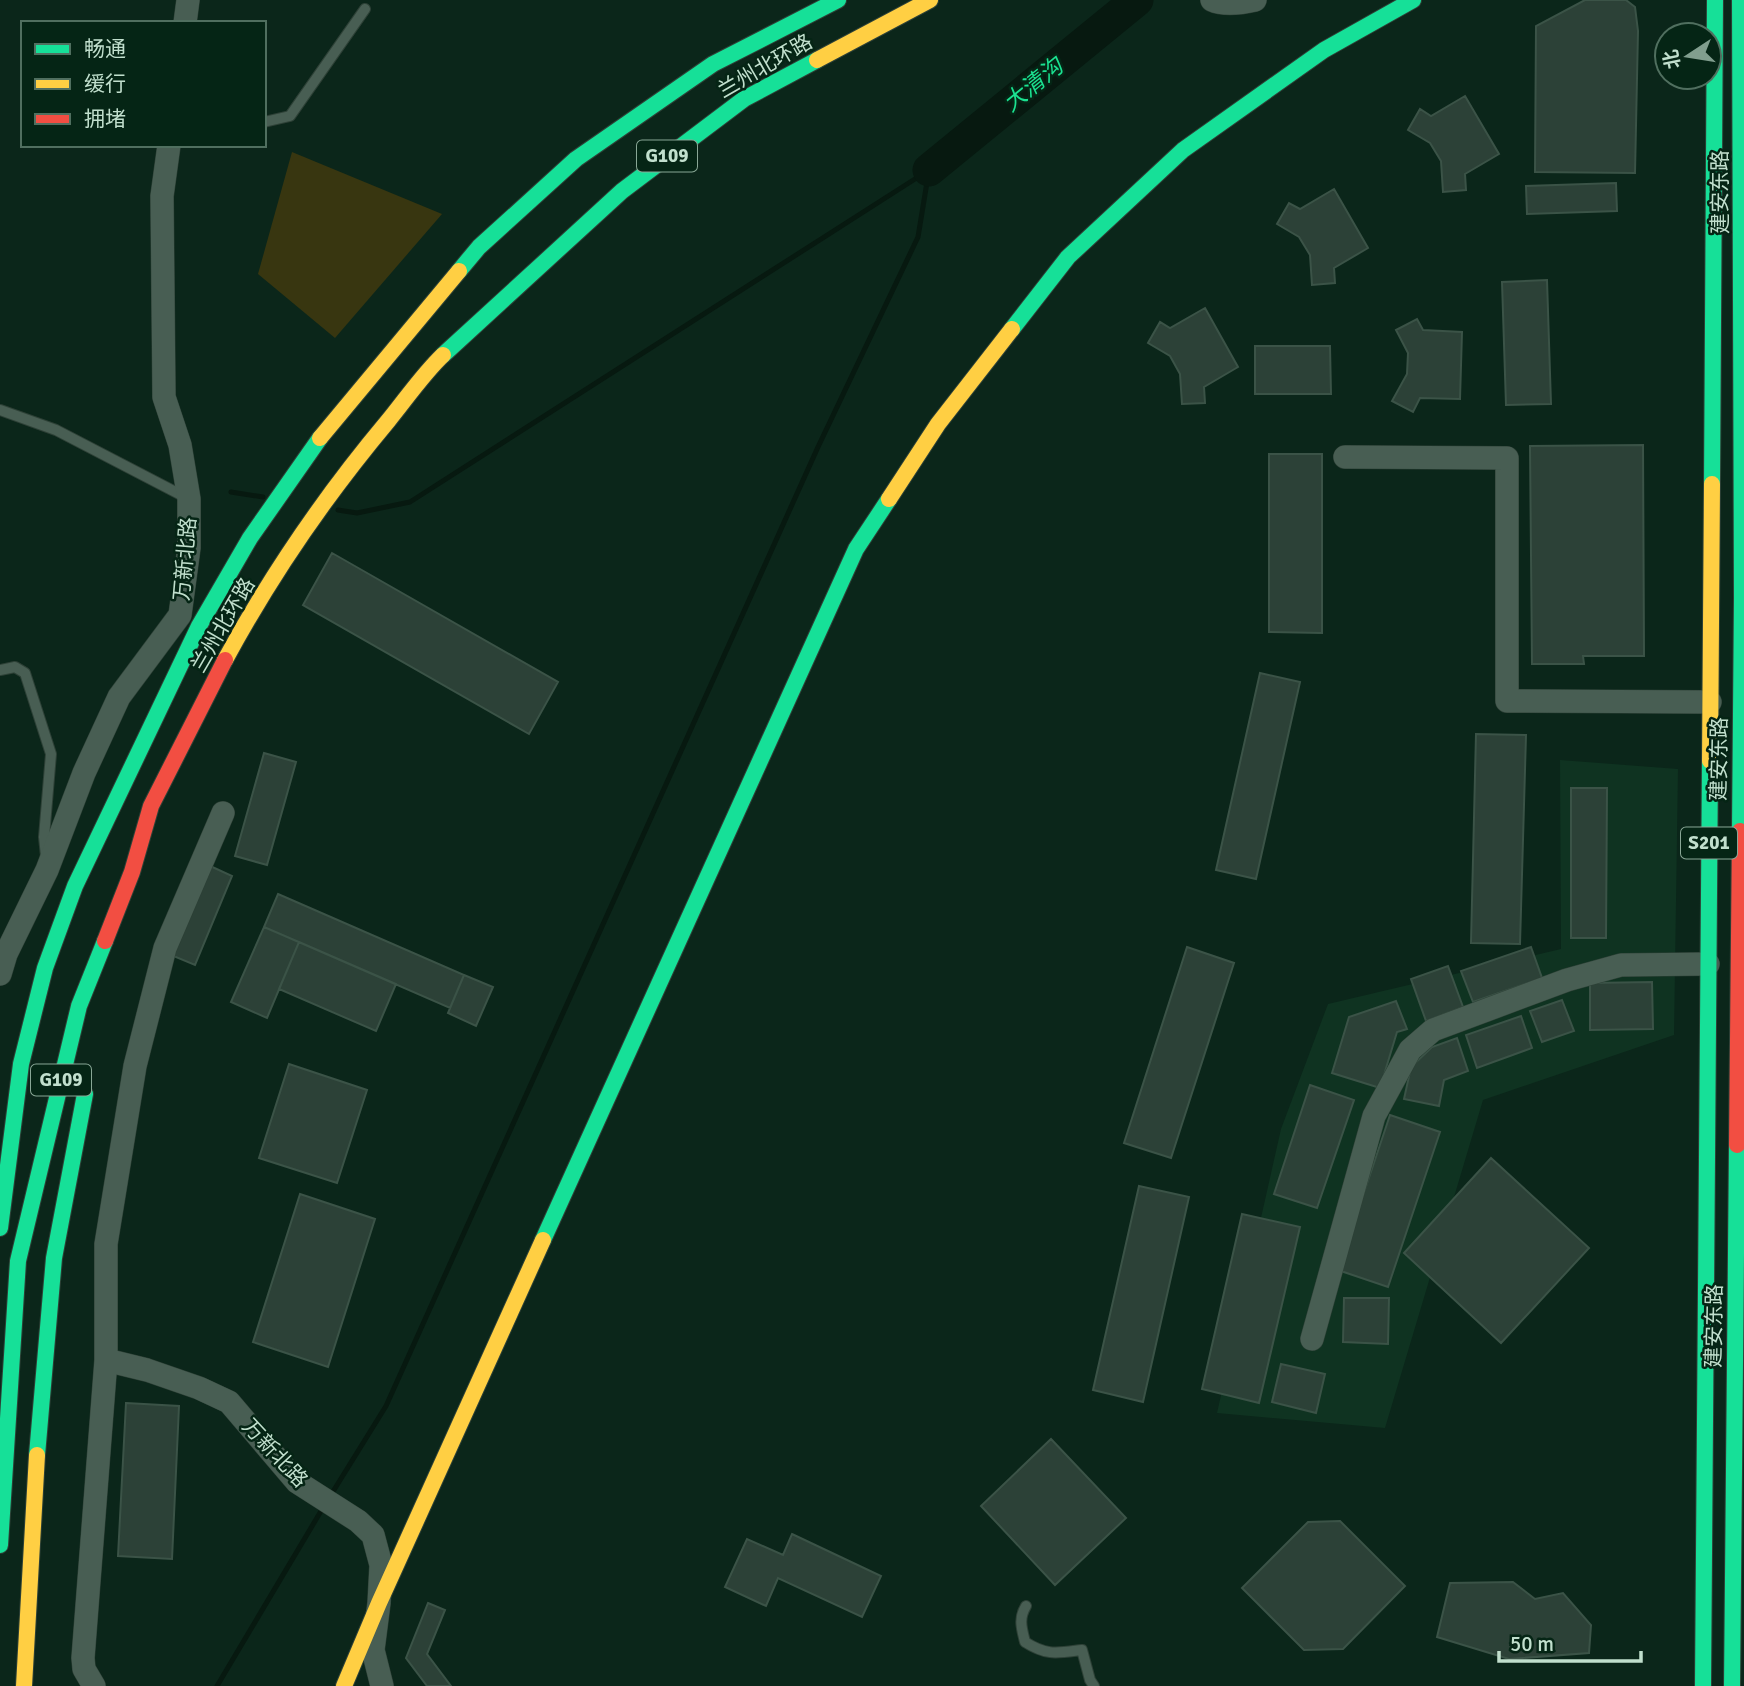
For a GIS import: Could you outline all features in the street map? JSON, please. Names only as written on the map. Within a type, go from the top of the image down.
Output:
[{"type":"main road","name":"兰州北环路","points":[[0,1228],[21,1064],[45,968],[75,886],[199,626],[250,538],[327,428],[378,371],[478,247],[576,159],[713,64],[838,0]]},
{"type":"main road","name":"兰州北环路","points":[[1,1538],[18,1261],[79,1006],[132,872],[151,806],[226,658],[254,609],[354,463],[438,360],[622,191],[744,99],[930,0]]},
{"type":"main road","points":[[344,1686],[379,1603],[856,549],[937,424],[1068,257],[1183,150],[1324,50],[1412,0]]},
{"type":"main road","name":"建安东路","points":[[1703,1686],[1715,0]]},
{"type":"main road","name":"建安东路","points":[[1732,1686],[1742,612],[1740,0]]},
{"type":"main road","points":[[117,952],[132,872]]},
{"type":"main road","points":[[24,983],[34,957],[75,886]]},
{"type":"main road","points":[[24,1686],[19,1663],[54,1258],[87,1082]]},
{"type":"street","points":[[185,21],[188,0]]},
{"type":"street","points":[[1215,1],[1255,0]]},
{"type":"street","name":"万新北路","points":[[0,974],[6,954],[47,870],[84,773],[119,697],[180,615],[189,548],[189,499],[180,445],[163,397],[162,195],[169,147]]},
{"type":"street","points":[[1345,457],[1507,458],[1507,701],[1710,702]]},
{"type":"street","points":[[94,1686],[85,1669],[83,1658],[106,1360],[106,1244],[135,1066],[165,948],[223,813]]},
{"type":"street","points":[[1312,1339],[1374,1116],[1410,1050],[1433,1030],[1567,980],[1621,965],[1708,964]]},
{"type":"street","name":"万新北路","points":[[106,1360],[147,1370],[199,1388],[229,1402],[297,1482],[373,1535],[381,1565],[373,1650],[382,1686]]},
{"type":"lane","points":[[266,122],[290,116],[365,9]]},
{"type":"lane","points":[[0,410],[56,430],[189,499]]},
{"type":"lane","points":[[0,670],[15,667],[25,673],[51,754],[44,836],[47,870]]},
{"type":"lane","points":[[1026,1606],[1021,1613],[1020,1625],[1025,1642],[1040,1651],[1055,1654],[1082,1650],[1094,1686]]},
{"type":"shaded area","points":[[292,152],[442,214],[335,338],[258,274]]},
{"type":"shaded area","points":[[1560,760],[1678,769],[1674,1035],[1483,1100],[1385,1428],[1217,1413],[1281,1129],[1328,1004],[1561,949]]},
{"type":"building","points":[[1585,0],[1626,0],[1635,7],[1638,31],[1635,173],[1535,172],[1536,26]]},
{"type":"building","points":[[1465,96],[1499,154],[1465,174],[1466,190],[1443,192],[1441,161],[1430,143],[1408,130],[1420,109],[1431,116]]},
{"type":"building","points":[[1616,183],[1617,211],[1527,214],[1526,186]]},
{"type":"building","points":[[1334,189],[1368,248],[1334,268],[1335,283],[1312,285],[1310,255],[1299,237],[1277,224],[1289,203],[1300,209]]},
{"type":"building","points":[[1547,280],[1551,404],[1506,405],[1502,282]]},
{"type":"building","points":[[1205,308],[1238,367],[1204,387],[1205,403],[1182,404],[1180,374],[1170,356],[1148,343],[1160,322],[1170,328]]},
{"type":"building","points":[[1417,319],[1423,330],[1462,332],[1460,399],[1420,398],[1413,412],[1392,401],[1407,374],[1408,353],[1396,330]]},
{"type":"building","points":[[1255,346],[1330,346],[1331,394],[1255,394]]},
{"type":"building","points":[[1643,445],[1644,656],[1583,656],[1584,664],[1532,664],[1530,446]]},
{"type":"building","points":[[1269,454],[1322,454],[1322,633],[1269,632]]},
{"type":"building","points":[[332,553],[558,682],[529,734],[303,605]]},
{"type":"building","points":[[1260,673],[1300,682],[1256,879],[1216,870]]},
{"type":"building","points":[[1476,734],[1526,735],[1520,944],[1471,943]]},
{"type":"building","points":[[264,753],[296,762],[267,865],[235,856]]},
{"type":"building","points":[[1571,788],[1607,788],[1606,938],[1571,938]]},
{"type":"building","points":[[208,865],[232,876],[195,965],[171,955]]},
{"type":"building","points":[[278,894],[464,975],[450,1008],[264,927]]},
{"type":"building","points":[[264,927],[299,942],[267,1018],[231,1002]]},
{"type":"building","points":[[299,942],[396,984],[376,1031],[279,989]]},
{"type":"building","points":[[1187,947],[1234,963],[1171,1158],[1124,1143]]},
{"type":"building","points":[[1531,947],[1542,978],[1473,1002],[1461,971]]},
{"type":"building","points":[[1448,966],[1463,1007],[1426,1021],[1411,979]]},
{"type":"building","points":[[464,975],[493,987],[476,1026],[448,1013]]},
{"type":"building","points":[[1652,982],[1653,1029],[1590,1030],[1590,983]]},
{"type":"building","points":[[1562,1000],[1574,1031],[1542,1042],[1530,1011]]},
{"type":"building","points":[[1396,1001],[1407,1029],[1397,1032],[1380,1088],[1332,1073],[1349,1017]]},
{"type":"building","points":[[1521,1016],[1532,1048],[1477,1068],[1466,1035]]},
{"type":"building","points":[[1457,1038],[1468,1071],[1444,1080],[1439,1106],[1404,1099],[1411,1067],[1432,1047]]},
{"type":"building","points":[[289,1064],[367,1090],[337,1183],[259,1158]]},
{"type":"building","points":[[1310,1085],[1354,1100],[1317,1208],[1274,1194]]},
{"type":"building","points":[[1390,1115],[1440,1132],[1388,1287],[1338,1270]]},
{"type":"building","points":[[1491,1158],[1589,1248],[1501,1343],[1404,1253]]},
{"type":"building","points":[[1139,1186],[1189,1197],[1143,1402],[1093,1390]]},
{"type":"building","points":[[300,1194],[375,1219],[328,1367],[253,1342]]},
{"type":"building","points":[[1242,1214],[1300,1227],[1259,1403],[1202,1389]]},
{"type":"building","points":[[1344,1298],[1389,1298],[1388,1344],[1343,1342]]},
{"type":"building","points":[[1281,1364],[1325,1374],[1316,1413],[1272,1402]]},
{"type":"building","points":[[126,1403],[179,1406],[172,1559],[118,1556]]},
{"type":"building","points":[[1051,1439],[1126,1518],[1055,1585],[981,1506]]},
{"type":"building","points":[[1340,1521],[1405,1586],[1343,1649],[1304,1650],[1242,1588],[1308,1522]]},
{"type":"building","points":[[792,1534],[881,1576],[862,1617],[778,1578],[766,1606],[725,1587],[747,1539],[783,1555]]},
{"type":"building","points":[[1513,1582],[1535,1599],[1563,1593],[1591,1625],[1589,1653],[1509,1659],[1437,1637],[1450,1583]]},
{"type":"building","points":[[428,1603],[445,1610],[427,1654],[451,1686],[427,1686],[406,1658]]},
{"type":"waterway","name":"大清沟","points":[[929,170],[1137,0]]},
{"type":"waterway","points":[[338,510],[357,513],[410,502],[929,170]]},
{"type":"waterway","points":[[329,1498],[386,1406],[818,447],[918,237],[929,170]]},
{"type":"waterway","points":[[231,492],[263,497]]},
{"type":"waterway","points":[[217,1686],[324,1506]]},
{"type":"traffic: fast","points":[[459,271],[479,247],[576,159],[713,64],[838,0]]},
{"type":"traffic: fast","points":[[1012,329],[1068,257],[1183,150],[1324,50],[1413,0]]},
{"type":"traffic: fast","points":[[1712,484],[1715,0]]},
{"type":"traffic: fast","points":[[1740,0],[1740,831]]},
{"type":"traffic: fast","points":[[443,355],[622,191],[744,99],[817,60]]},
{"type":"traffic: fast","points":[[0,1228],[21,1064],[45,968],[75,886],[199,626],[250,538],[320,438]]},
{"type":"traffic: fast","points":[[543,1240],[856,549],[889,499]]},
{"type":"traffic: fast","points":[[1703,1686],[1710,761]]},
{"type":"traffic: fast","points":[[0,1545],[18,1261],[79,1006],[105,941]]},
{"type":"traffic: fast","points":[[37,1455],[54,1258],[85,1094]]},
{"type":"traffic: fast","points":[[1732,1686],[1737,1145]]},
{"type":"traffic: slow","points":[[817,60],[930,0]]},
{"type":"traffic: slow","points":[[320,438],[459,271]]},
{"type":"traffic: slow","points":[[889,499],[938,424],[1012,329]]},
{"type":"traffic: slow","points":[[225,660],[261,597],[321,507],[428,370],[443,355]]},
{"type":"traffic: slow","points":[[1710,761],[1712,484]]},
{"type":"traffic: slow","points":[[344,1686],[543,1240]]},
{"type":"traffic: slow","points":[[24,1686],[37,1455]]},
{"type":"traffic: jam","points":[[105,941],[132,872],[151,806],[225,660]]},
{"type":"traffic: jam","points":[[1737,1145],[1740,831]]}]
